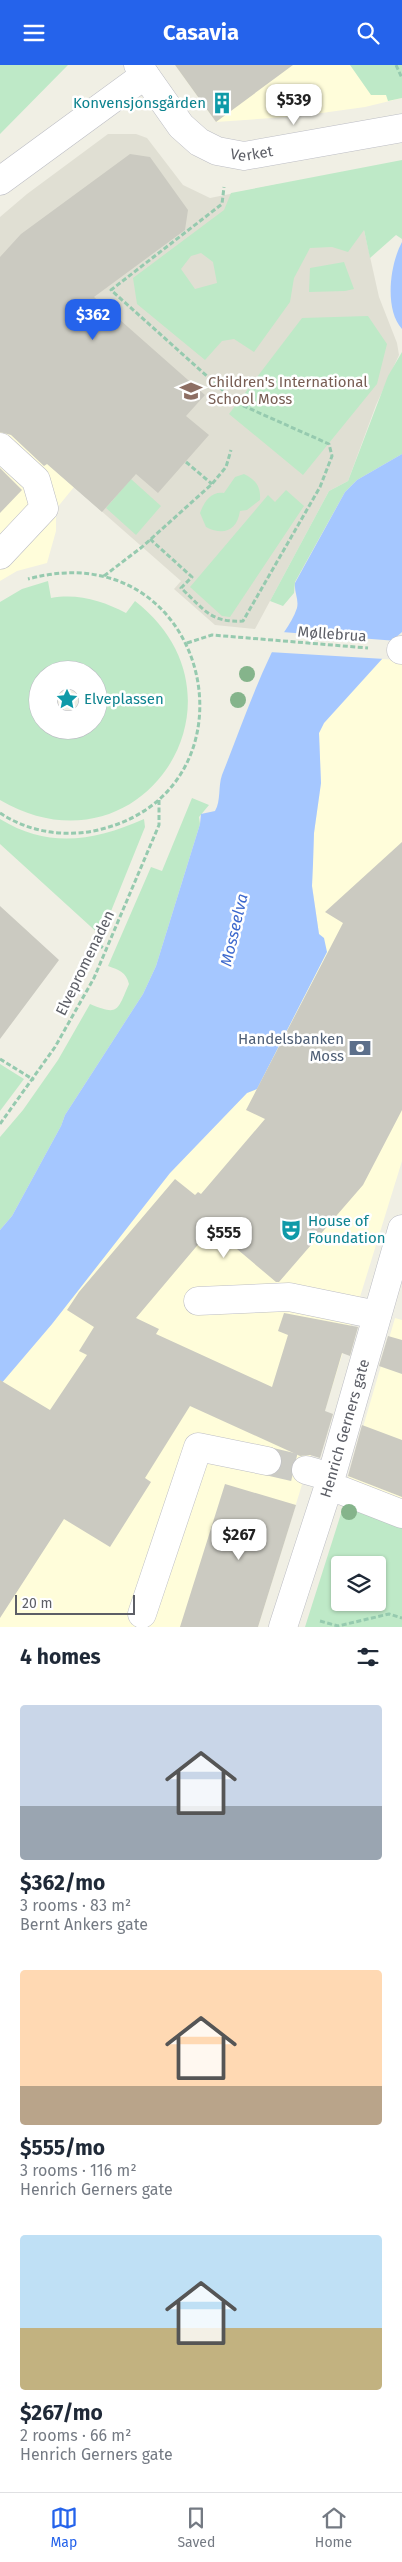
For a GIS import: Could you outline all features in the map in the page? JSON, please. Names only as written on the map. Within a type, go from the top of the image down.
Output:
[{"type":"street","name":"Verket","points":[[142,70],[181,126],[199,142],[226,153],[244,156],[402,128]]},
{"type":"street","points":[[0,181],[142,70]]},
{"type":"street","points":[[0,447],[36,480],[44,508],[0,555]]},
{"type":"street","name":"Henrich Gerners gate","points":[[283,1627],[321,1478],[377,1315],[402,1229]]},
{"type":"street","points":[[198,1301],[289,1297],[377,1315]]},
{"type":"street","points":[[142,1613],[198,1447],[267,1461]]},
{"type":"street","points":[[321,1478],[342,1491],[402,1514]]},
{"type":"path","points":[[396,65],[402,78]]},
{"type":"path","points":[[150,539],[192,577],[181,588],[215,619],[225,622],[243,621],[320,487],[332,456],[329,444],[237,403],[111,290],[222,204],[224,187]]},
{"type":"path","points":[[104,576],[150,539],[212,484],[226,467],[231,450]]},
{"type":"path","points":[[186,462],[212,484]]},
{"type":"path","points":[[0,813],[34,829],[60,833],[88,833],[114,826],[138,815],[160,798],[178,777],[191,752],[199,725],[201,697],[197,669],[186,643],[172,620],[153,601],[130,586],[104,576],[77,572],[50,573],[23,580]]},
{"type":"path","name":"Møllebrua","points":[[186,643],[212,635],[401,650]]},
{"type":"path","name":"Elvepromenaden","points":[[0,1124],[34,1079],[75,1014],[107,951],[159,825],[160,798]]},
{"type":"path","points":[[94,940],[107,951]]},
{"type":"path","points":[[0,1059],[34,1079]]},
{"type":"path","points":[[312,1619],[338,1626],[389,1614],[402,1617]]},
{"type":"shaded area","points":[[175,65],[402,65],[402,98],[365,107],[300,116],[216,122]]},
{"type":"shaded area","name":"Children's International School Moss","points":[[108,134],[136,134],[147,138],[183,185],[210,198],[279,184],[364,230],[379,297],[397,343],[399,355],[376,405],[348,481],[329,491],[255,629],[215,625],[174,589],[181,581],[0,422],[0,217],[27,194]]},
{"type":"shaded area","points":[[0,422],[74,487],[56,509],[56,531],[47,563],[17,571],[0,581]]},
{"type":"shaded area","points":[[382,659],[402,660],[402,1161],[258,1627],[0,1627],[0,1385],[52,1324],[170,1173],[247,1093],[257,1088],[319,934],[312,886],[314,833],[321,783],[319,733],[324,723]]},
{"type":"shaded area","points":[[395,1318],[402,1320],[402,1506],[346,1485]]},
{"type":"green space","points":[[0,65],[68,65],[0,134]]},
{"type":"green space","points":[[350,65],[402,65],[402,98],[388,101],[386,95],[371,95]]},
{"type":"green space","points":[[402,160],[402,239],[396,235],[370,258],[364,230],[348,252],[332,247],[310,248],[294,278],[290,302],[254,352],[234,339],[222,341],[205,360],[137,304],[133,278],[224,210],[231,193]],"holes":[[[201,253],[213,262],[217,283],[195,289],[181,269],[191,256]]]},
{"type":"green space","points":[[344,262],[354,289],[309,292],[310,268]]},
{"type":"green space","points":[[368,316],[387,344],[377,384],[303,475],[229,414],[302,318]]},
{"type":"green space","points":[[402,352],[402,454],[357,480],[345,492],[295,582],[294,593],[283,606],[270,601],[329,491],[348,481],[388,376]]},
{"type":"green space","points":[[244,474],[257,484],[260,491],[260,500],[247,510],[240,511],[236,523],[228,530],[218,531],[206,527],[200,513],[206,501],[215,494],[224,493],[235,477]]},
{"type":"green space","points":[[131,479],[161,506],[136,535],[106,508]]},
{"type":"green space","points":[[286,490],[304,506],[230,617],[222,616],[190,587],[268,495],[275,502]]},
{"type":"green space","points":[[48,581],[51,598],[81,597],[108,605],[126,613],[135,601],[171,641],[187,685],[185,729],[167,768],[137,799],[98,817],[51,819],[0,800],[0,602],[22,589]],"holes":[[[64,675],[81,678],[93,692],[93,709],[81,722],[64,726],[49,717],[43,701],[49,684]]]},
{"type":"green space","points":[[192,798],[209,805],[199,817],[200,824],[156,966],[143,994],[65,1115],[61,1126],[12,1216],[0,1230],[0,1137],[23,1110],[58,1060],[90,1004],[112,1010],[116,1009],[122,1000],[129,984],[128,980],[119,970],[108,966],[151,867],[162,871]]},
{"type":"green space","points":[[0,819],[18,829],[36,835],[72,839],[107,833],[144,819],[145,827],[101,936],[0,844]]},
{"type":"green space","points":[[0,1064],[24,1079],[0,1111]]},
{"type":"green space","points":[[346,1498],[402,1521],[402,1627],[305,1627]]},
{"type":"water","points":[[402,242],[402,329],[396,320],[393,310],[391,286],[394,262]]},
{"type":"water","name":"Mosseelva","points":[[402,454],[402,632],[393,640],[382,659],[324,723],[319,733],[321,783],[314,833],[312,886],[319,934],[324,938],[327,952],[257,1089],[247,1093],[170,1173],[52,1324],[0,1385],[0,1230],[12,1216],[61,1126],[65,1115],[143,994],[156,966],[200,824],[201,814],[215,811],[217,807],[222,775],[251,699],[274,648],[297,608],[295,583],[345,492],[357,480]]},
{"type":"pier","points":[[282,632],[397,641],[385,659],[269,652]]},
{"type":"building","name":"Konvensjonsgården","points":[[175,65],[293,65],[216,122]]},
{"type":"building","points":[[130,154],[150,157],[188,210],[185,230],[94,297],[205,395],[186,416],[209,435],[158,493],[136,474],[102,512],[47,464],[44,466],[11,435],[0,432],[0,257],[21,234]]},
{"type":"building","points":[[0,468],[22,490],[0,513]]},
{"type":"building","points":[[402,842],[402,1110],[363,1185],[279,1282],[276,1282],[212,1228],[136,1318],[159,1329],[156,1334],[272,1387],[288,1335],[278,1331],[284,1313],[358,1327],[350,1356],[342,1353],[325,1411],[333,1414],[320,1458],[310,1455],[300,1456],[190,1406],[145,1478],[151,1482],[110,1547],[64,1519],[0,1618],[0,1380],[50,1410],[87,1355],[79,1351],[94,1327],[67,1310],[79,1292],[175,1179],[195,1195],[198,1192],[201,1194],[265,1119],[246,1110],[343,923],[325,912]]},
{"type":"building","points":[[0,906],[59,960],[0,1039]]},
{"type":"building","points":[[388,1336],[402,1340],[402,1374],[379,1366]]},
{"type":"building","points":[[362,1425],[402,1440],[402,1497],[348,1476]]},
{"type":"building","points":[[225,1484],[296,1505],[258,1627],[180,1627]]},
{"type":"tunnel","points":[[267,1461],[306,1470]]},
{"type":"place","name":"Konvensjonsgården","points":[[222,103]]},
{"type":"place","name":"Children's International School Moss","points":[[191,391]]},
{"type":"place","name":"Elveplassen","points":[[67,699]]},
{"type":"place","name":"Handelsbanken Moss","points":[[360,1048]]},
{"type":"place","name":"House of Foundation","points":[[291,1230]]}]
